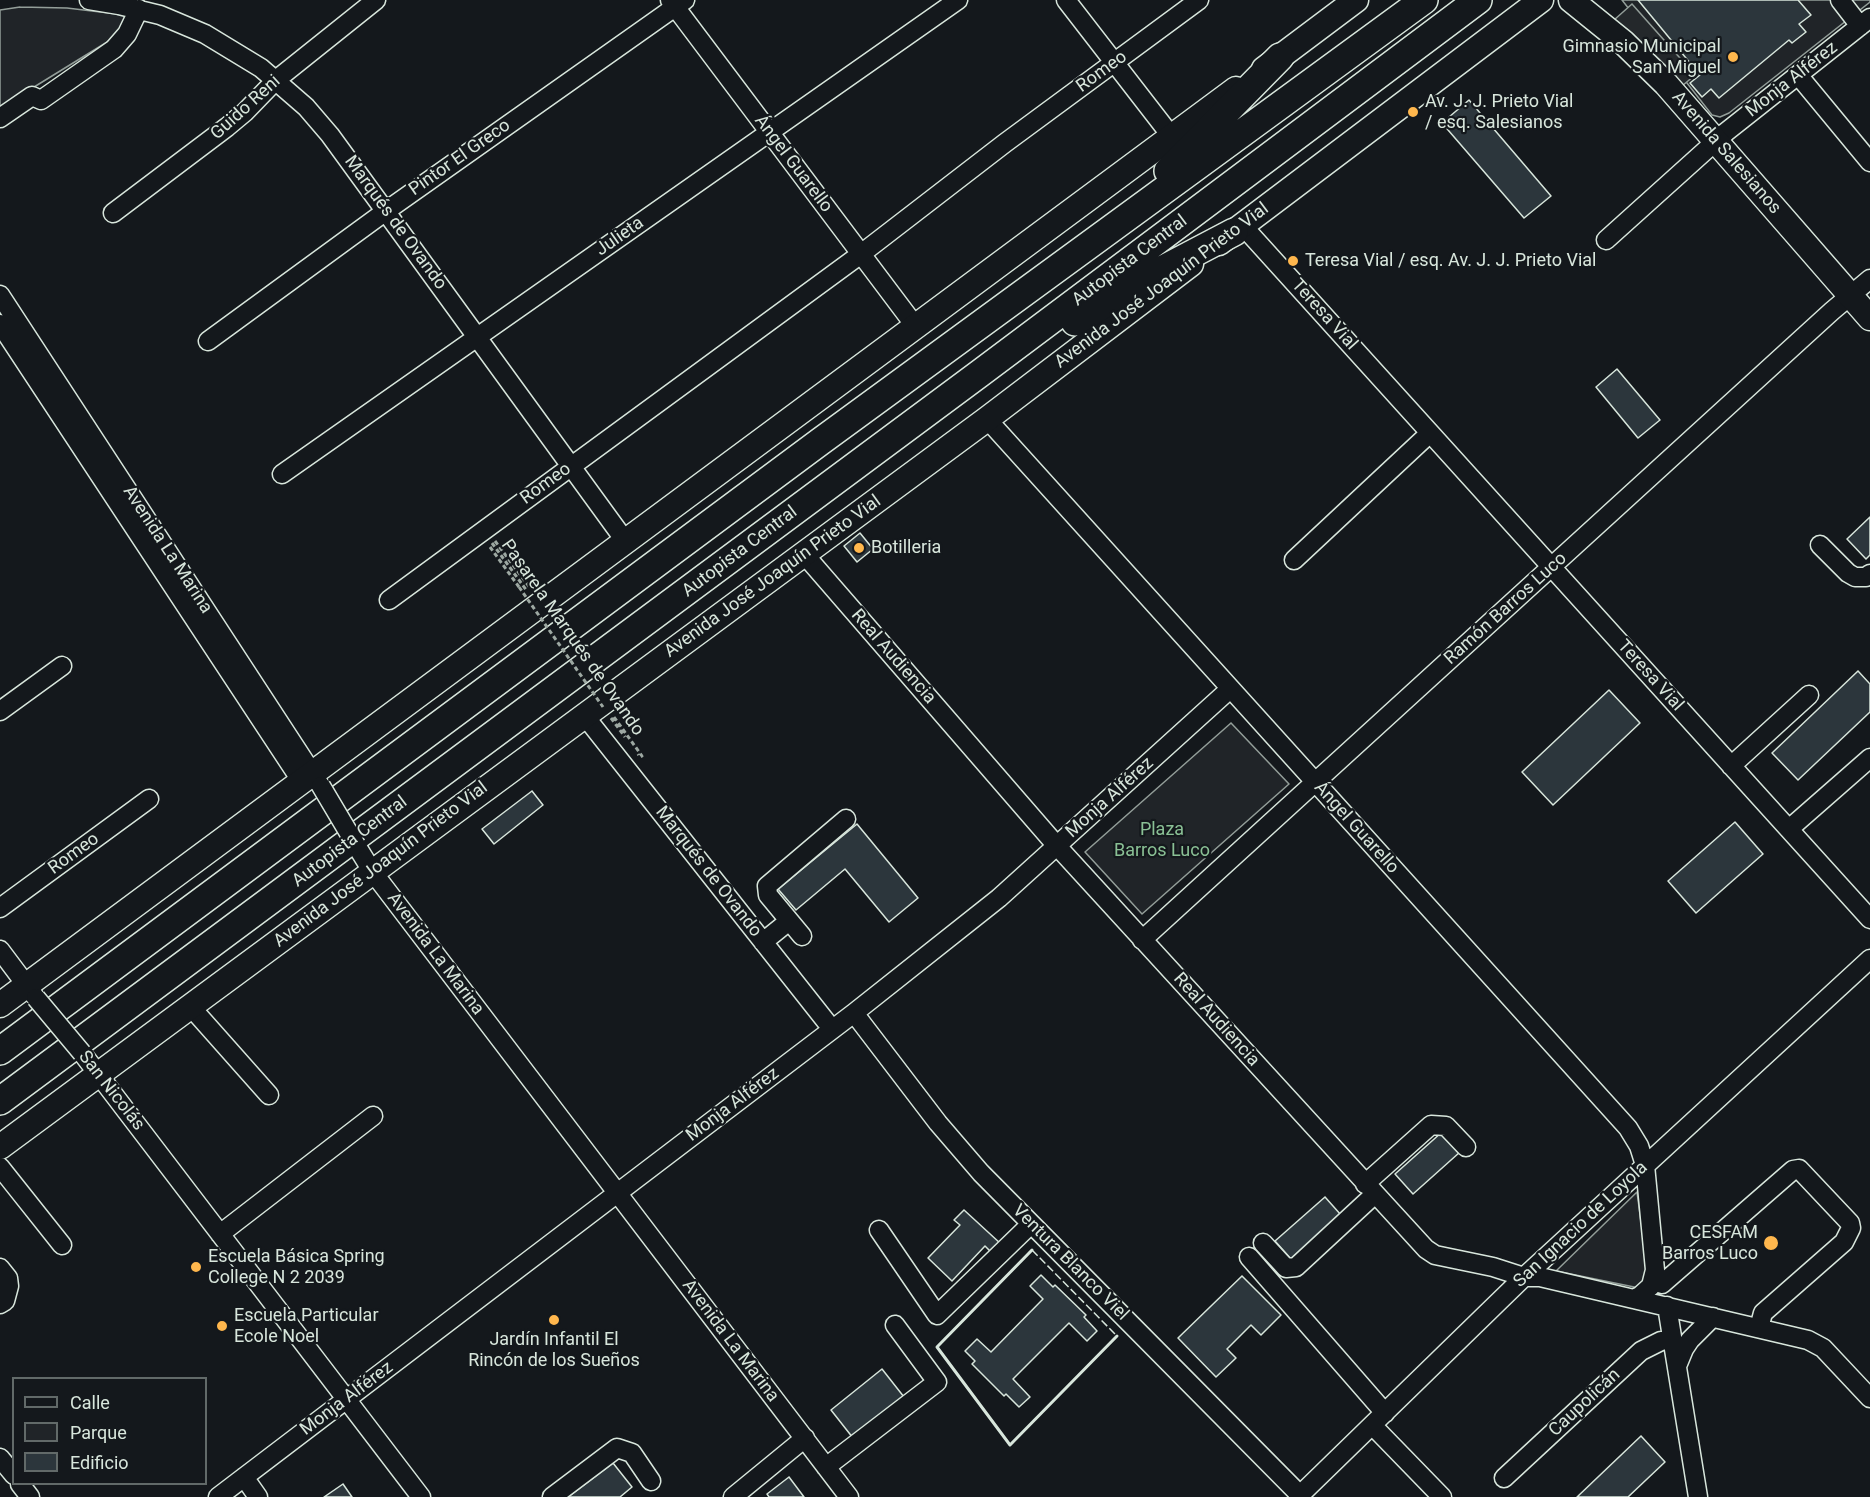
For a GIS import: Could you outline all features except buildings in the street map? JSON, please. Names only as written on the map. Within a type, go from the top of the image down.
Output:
[{"type":"highway","name":"Autopista Central","points":[[0,1051],[830,434],[1424,0]]},
{"type":"highway","name":"Autopista Central","points":[[0,1101],[979,374],[1478,0]]},
{"type":"highway","points":[[1074,256],[1164,175],[1280,57]]},
{"type":"highway","points":[[979,374],[1238,228]]},
{"type":"main road","points":[[0,1005],[31,992],[626,542],[1356,0]]},
{"type":"main road","name":"Avenida José Joaquín Prieto Vial","points":[[0,1147],[987,418],[1541,0]]},
{"type":"main road","name":"Avenida Salesianos","points":[[1571,0],[1641,58],[1870,318]]},
{"type":"street","name":"Marqués de Ovando","points":[[89,0],[140,9],[164,7],[185,25],[224,44],[276,80],[319,121],[626,542]]},
{"type":"street","name":"Guido Reni","points":[[113,213],[227,127],[276,80],[376,0]]},
{"type":"street","name":"Julieta","points":[[282,474],[958,0]]},
{"type":"street","points":[[1066,0],[1172,137]]},
{"type":"street","name":"Romeo","points":[[389,600],[488,537],[571,466],[861,254],[1005,143],[1199,0]]},
{"type":"street","points":[[1840,0],[1865,22]]},
{"type":"street","name":"Ángel Guarello","points":[[677,2],[769,132],[916,327]]},
{"type":"street","name":"Pintor El Greco","points":[[208,341],[677,2]]},
{"type":"street","points":[[0,118],[32,96],[41,100],[120,43],[133,25],[140,9]]},
{"type":"street","name":"Monja Alférez","points":[[1606,240],[1715,141],[1865,22]]},
{"type":"street","points":[[1798,75],[1870,162]]},
{"type":"street","name":"Teresa Vial","points":[[1238,228],[1430,432],[1870,919]]},
{"type":"street","name":"Ramón Barros Luco","points":[[1142,940],[1870,279]]},
{"type":"street","name":"Avenida La Marina","points":[[1,298],[170,568]]},
{"type":"street","name":"Avenida La Marina","points":[[0,324],[170,568],[372,871],[849,1497]]},
{"type":"street","name":"Ángel Guarello","points":[[987,418],[1314,783],[1628,1128],[1639,1146],[1645,1165],[1659,1277]]},
{"type":"street","points":[[1293,560],[1430,432]]},
{"type":"street","points":[[1821,545],[1848,573],[1855,577],[1870,574]]},
{"type":"street","name":"Real Audiencia","points":[[804,554],[1057,846],[1419,1243],[1436,1255],[1493,1267],[1524,1277],[1540,1277],[1667,1306]]},
{"type":"street","points":[[0,711],[62,666]]},
{"type":"street","name":"Monja Alférez","points":[[218,1497],[854,1013],[999,898],[1230,689]]},
{"type":"street","points":[[1731,766],[1809,695]]},
{"type":"street","name":"Marqués de Ovando","points":[[593,711],[763,942],[832,1029]]},
{"type":"street","points":[[1789,829],[1870,758]]},
{"type":"street","name":"Romeo","points":[[0,908],[148,799]]},
{"type":"street","points":[[802,936],[768,894],[767,886],[846,819]]},
{"type":"street","points":[[763,942],[789,921]]},
{"type":"street","name":"San Nicolás","points":[[0,950],[31,992],[82,1053],[422,1497]]},
{"type":"street","name":"San Ignacio de Loyola","points":[[1300,1496],[1524,1277],[1870,959]]},
{"type":"street","points":[[190,1006],[269,1095]]},
{"type":"street","name":"Ventura Blanco Viel","points":[[854,1013],[958,1148],[1300,1496]]},
{"type":"street","points":[[220,1234],[373,1116]]},
{"type":"street","points":[[1263,1243],[1286,1268],[1296,1267],[1431,1125],[1446,1126],[1466,1147]]},
{"type":"street","points":[[0,1167],[62,1245]]},
{"type":"street","points":[[1633,1299],[1646,1291],[1659,1277],[1793,1170],[1799,1169],[1850,1223],[1851,1228],[1844,1242],[1763,1313],[1758,1328]]},
{"type":"street","points":[[879,1230],[937,1314],[1031,1224]]},
{"type":"street","points":[[1249,1257],[1442,1497]]},
{"type":"street","points":[[0,1268],[8,1278],[9,1286],[0,1304]]},
{"type":"street","points":[[1659,1277],[1675,1300],[1691,1312]]},
{"type":"street","points":[[1698,1497],[1667,1306],[1808,1340],[1823,1348],[1870,1398]]},
{"type":"street","points":[[1677,1368],[1690,1340],[1713,1317]]},
{"type":"street","points":[[826,1467],[938,1382],[895,1324]]},
{"type":"street","name":"Caupolicán","points":[[1504,1478],[1641,1351],[1651,1345],[1672,1339]]},
{"type":"street","points":[[733,1497],[805,1438]]},
{"type":"street","points":[[552,1497],[617,1448],[632,1453],[651,1481]]},
{"type":"street","points":[[0,1458],[12,1473]]},
{"type":"street","points":[[244,1477],[258,1497]]},
{"type":"street","points":[[21,1485],[30,1497]]},
{"type":"path","name":"Pasarela Marqués de Ovando","points":[[488,537],[521,586],[593,711],[640,757],[642,756],[623,729]]},
{"type":"path","points":[[488,537],[533,592],[529,595],[521,586]]},
{"type":"green space","name":"Gimnasio Municipal San Miguel","points":[[1622,0],[1870,0],[1870,2],[1729,113],[1720,117],[1712,115]]},
{"type":"green space","points":[[20,7],[67,8],[125,15],[123,25],[112,39],[0,108],[0,10]]},
{"type":"green space","name":"Plaza Barros Luco","points":[[1231,723],[1289,784],[1142,914],[1085,852]]},
{"type":"green space","points":[[1637,1192],[1648,1275],[1639,1288],[1556,1271]]},
{"type":"shaded area","points":[[1632,4],[1695,75],[1682,86],[1614,20]]},
{"type":"fence","points":[[1032,1250],[1117,1336]]},
{"type":"wall","points":[[1032,1250],[937,1347],[1010,1445],[1117,1336]]},
{"type":"place","name":"Gimnasio Municipal San Miguel","points":[[1733,57]]},
{"type":"place","name":"Av. J. J. Prieto Vial / esq. Salesianos","points":[[1413,112]]},
{"type":"place","name":"Teresa Vial / esq. Av. J. J. Prieto Vial","points":[[1293,261]]},
{"type":"place","name":"Botilleria","points":[[859,548]]},
{"type":"place","name":"CESFAM Barros Luco","points":[[1771,1243]]},
{"type":"place","name":"Escuela Básica Spring College N 2 2039","points":[[196,1267]]},
{"type":"place","name":"Jardín Infantil El Rincón de los Sueños","points":[[554,1320]]},
{"type":"place","name":"Escuela Particular Ecole Noel","points":[[222,1326]]}]
